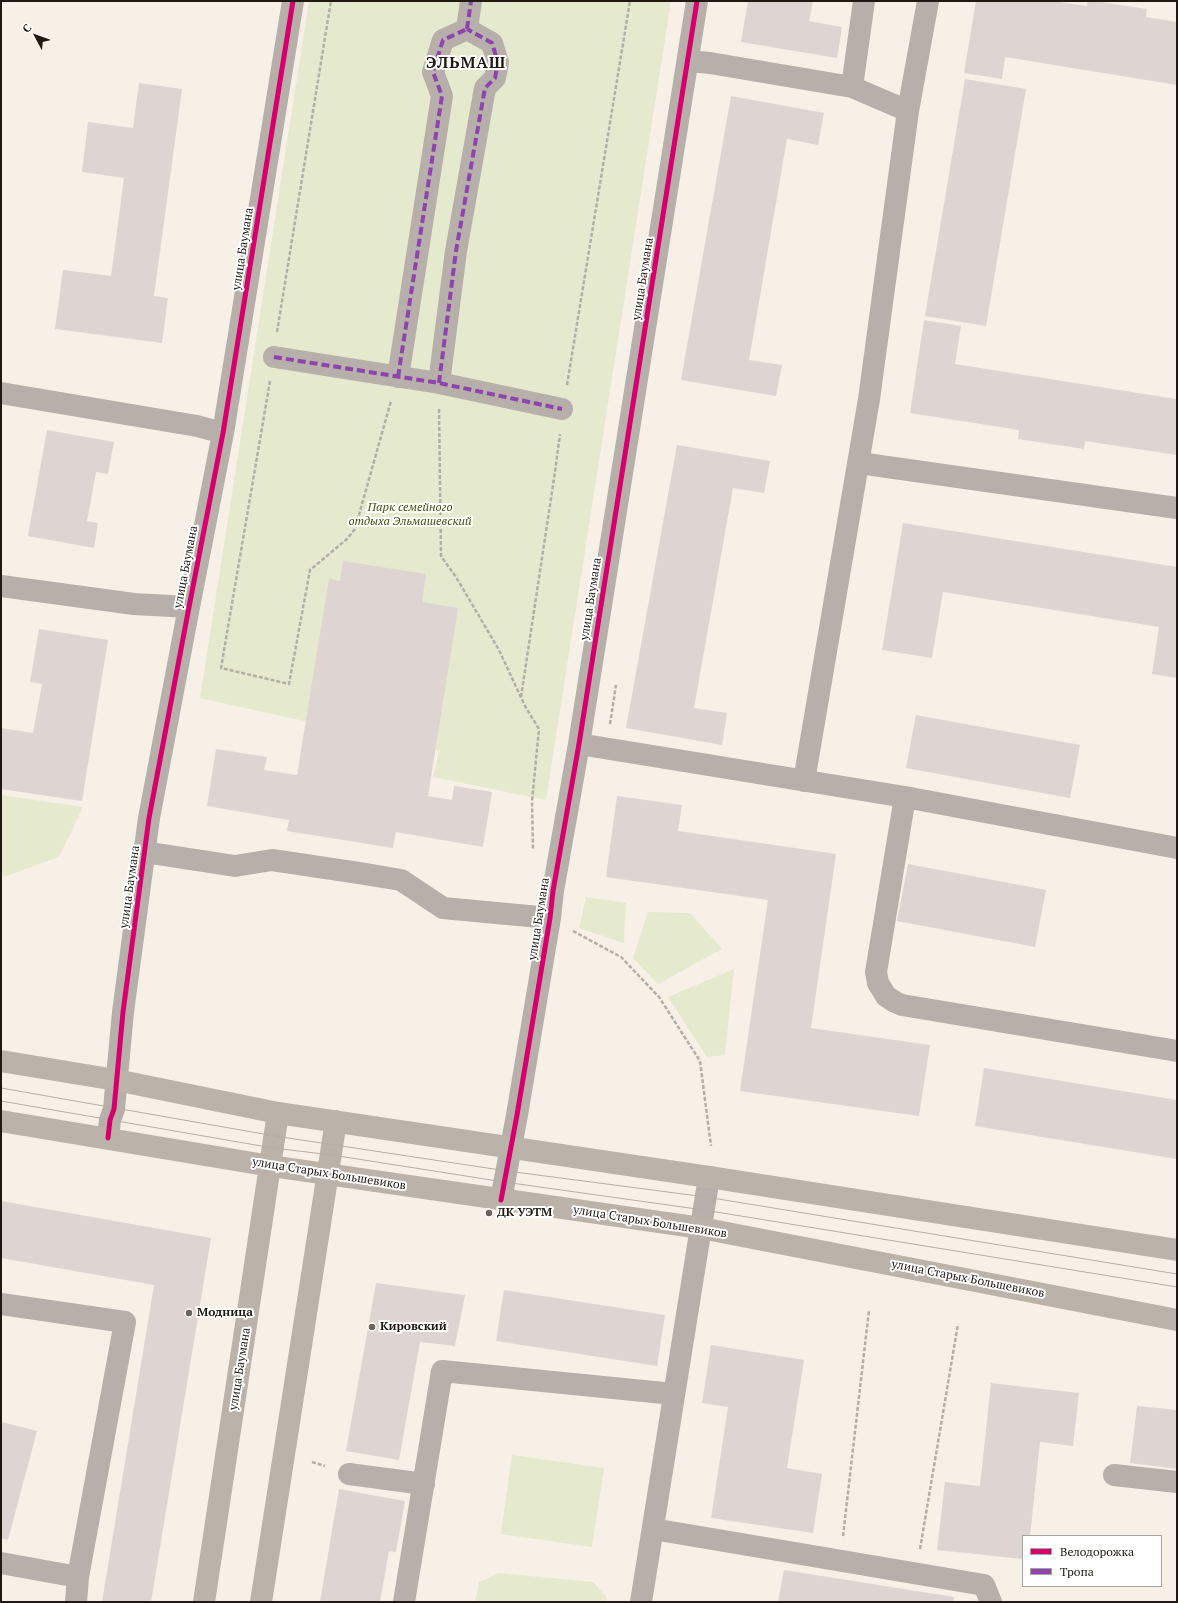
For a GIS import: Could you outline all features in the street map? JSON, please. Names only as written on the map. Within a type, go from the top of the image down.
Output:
[{"type":"main road","points":[[1,1061],[116,1080],[278,1113],[709,1177],[1177,1250]]},
{"type":"main road","name":"улица Баумана","points":[[204,1602],[278,1113]]},
{"type":"main road","name":"улица Старых Большевиков","points":[[1,1121],[271,1166],[701,1228],[1177,1320]]},
{"type":"main road","points":[[261,1602],[329,1174],[336,1121]]},
{"type":"street","name":"улица Баумана","points":[[108,1138],[110,1120],[114,1109],[123,1012],[150,810],[188,607],[223,433],[293,1]]},
{"type":"street","points":[[467,29],[471,1]]},
{"type":"street","name":"улица Баумана","points":[[501,1200],[550,918],[553,890],[578,744],[688,61],[696,1]]},
{"type":"street","points":[[852,87],[864,1]]},
{"type":"street","points":[[804,781],[870,399],[908,111],[928,1]]},
{"type":"street","points":[[398,377],[442,96],[433,72],[443,40],[467,29]]},
{"type":"street","points":[[439,383],[456,251],[485,88],[495,78],[498,63],[492,43],[467,29]]},
{"type":"street","points":[[688,61],[710,63],[852,87],[908,111]]},
{"type":"street","points":[[274,357],[439,383],[562,409]]},
{"type":"street","points":[[1,393],[197,426],[223,433]]},
{"type":"street","points":[[859,463],[1177,508]]},
{"type":"street","points":[[1,586],[134,604],[188,607]]},
{"type":"street","points":[[578,744],[1176,843]]},
{"type":"street","points":[[905,797],[876,972],[878,983],[886,996],[902,1005],[1177,1051]]},
{"type":"street","points":[[144,852],[235,866],[272,860],[402,880],[443,908],[550,918]]},
{"type":"street","points":[[641,1602],[709,1177]]},
{"type":"street","points":[[1,1304],[125,1322],[78,1577],[76,1602]]},
{"type":"street","points":[[404,1602],[442,1371],[674,1394]]},
{"type":"street","points":[[349,1474],[424,1484]]},
{"type":"street","points":[[1114,1475],[1177,1482]]},
{"type":"street","points":[[653,1529],[840,1562],[984,1585],[991,1602]]},
{"type":"street","points":[[1,1563],[78,1577]]},
{"type":"path","points":[[331,1],[274,357],[220,668],[289,684],[310,570],[347,539],[355,529],[398,377]]},
{"type":"path","points":[[521,697],[555,472],[562,409],[630,1]]},
{"type":"path","points":[[439,383],[441,556],[456,577],[499,650],[521,697],[540,729],[532,800],[534,854]]},
{"type":"path","points":[[607,748],[617,678]]},
{"type":"path","points":[[570,930],[621,957],[659,997],[700,1061],[711,1146]]},
{"type":"path","points":[[840,1562],[869,1310]]},
{"type":"path","points":[[198,1313],[226,1318]]},
{"type":"path","points":[[916,1574],[958,1324]]},
{"type":"green space","name":"Парк семейного отдыха Эльмашевский","points":[[309,1],[671,1],[546,800],[433,777],[439,751],[200,698]]},
{"type":"green space","points":[[1,795],[83,807],[59,857],[4,877],[1,873]]},
{"type":"green space","points":[[586,897],[626,903],[624,943],[579,928]]},
{"type":"green space","points":[[648,912],[690,913],[722,949],[658,984],[633,958]]},
{"type":"green space","points":[[734,969],[725,1055],[707,1057],[668,997]]},
{"type":"green space","points":[[512,1455],[604,1468],[592,1547],[501,1534]]},
{"type":"green space","points":[[499,1573],[593,1582],[607,1598],[607,1602],[475,1602],[479,1582]]},
{"type":"building","points":[[748,1],[813,1],[809,21],[842,27],[837,58],[741,42]]},
{"type":"building","points":[[976,1],[1054,1],[1087,6],[1088,1],[1095,1],[1147,9],[1146,17],[1177,22],[1177,85],[1005,57],[1002,79],[964,73]]},
{"type":"building","points":[[965,79],[1026,89],[986,326],[925,316]]},
{"type":"building","points":[[139,83],[182,89],[154,296],[168,298],[162,343],[55,329],[63,270],[111,276],[124,178],[82,172],[88,122],[133,128]]},
{"type":"building","points":[[731,96],[824,113],[818,145],[787,139],[749,360],[782,365],[776,396],[681,380]]},
{"type":"building","points":[[924,320],[961,326],[955,364],[1176,399],[1177,395],[1177,455],[1085,441],[1084,449],[1018,439],[1019,430],[910,413]]},
{"type":"building","points":[[47,430],[114,442],[108,474],[96,472],[87,521],[98,523],[94,548],[28,536]]},
{"type":"building","points":[[677,445],[770,461],[764,493],[733,488],[694,708],[727,713],[722,745],[626,728]]},
{"type":"building","points":[[903,523],[1177,567],[1177,678],[1152,674],[1159,627],[943,592],[932,658],[882,650]]},
{"type":"building","points":[[343,561],[426,574],[422,602],[458,608],[428,796],[452,800],[454,786],[492,792],[483,847],[396,832],[393,848],[287,831],[289,820],[207,806],[216,749],[267,757],[264,770],[297,775],[329,579],[340,581]]},
{"type":"building","points":[[39,629],[108,640],[82,801],[1,789],[1,728],[33,733],[42,684],[30,682]]},
{"type":"building","points":[[916,715],[1080,745],[1070,798],[906,768]]},
{"type":"building","points":[[617,796],[682,805],[678,831],[836,854],[811,1028],[930,1045],[919,1116],[740,1091],[768,900],[606,877]]},
{"type":"building","points":[[908,864],[1046,890],[1035,947],[897,921]]},
{"type":"building","points":[[984,1068],[1177,1100],[1177,1159],[975,1126]]},
{"type":"building","points":[[1,1201],[211,1238],[151,1602],[102,1602],[154,1285],[1,1258]]},
{"type":"building","points":[[376,1283],[465,1295],[455,1346],[420,1342],[399,1460],[346,1451]]},
{"type":"building","points":[[504,1290],[665,1315],[657,1366],[496,1341]]},
{"type":"building","points":[[711,1345],[804,1360],[787,1468],[822,1474],[813,1533],[711,1518],[728,1407],[702,1403]]},
{"type":"building","points":[[991,1383],[1079,1393],[1073,1446],[1040,1442],[1030,1535],[1022,1535],[1022,1559],[937,1550],[945,1482],[980,1486]]},
{"type":"building","points":[[1137,1406],[1177,1410],[1177,1469],[1130,1463]]},
{"type":"building","points":[[1,1422],[37,1431],[8,1540],[1,1538]]},
{"type":"building","points":[[339,1489],[405,1501],[396,1552],[389,1551],[380,1602],[320,1602]]},
{"type":"building","points":[[784,1570],[954,1597],[953,1602],[778,1602]]},
{"type":"tram line","points":[[1,1088],[275,1136],[507,1171],[706,1197],[1177,1274]]},
{"type":"tram line","points":[[1,1101],[273,1148],[332,1155],[504,1182],[704,1210],[1177,1287]]},
{"type":"marked path","points":[[467,29],[471,1]]},
{"type":"marked path","points":[[398,377],[442,96],[433,72],[443,40],[467,29]]},
{"type":"marked path","points":[[439,383],[456,251],[485,88],[495,78],[498,63],[492,43],[467,29]]},
{"type":"marked path","points":[[274,357],[439,383],[562,409]]},
{"type":"cycle path","points":[[108,1138],[110,1120],[114,1109],[123,1012],[149,818],[223,433],[293,1]]},
{"type":"cycle path","points":[[501,1200],[517,1115],[550,918],[553,891],[579,744],[697,1]]},
{"type":"place","name":"ДК УЭТМ","points":[[489,1213]]},
{"type":"place","name":"Модница","points":[[189,1313]]},
{"type":"place","name":"Кировский","points":[[372,1327]]},
{"type":"district","name":"ЭЛЬМАШ","points":[[466,63]]}]
